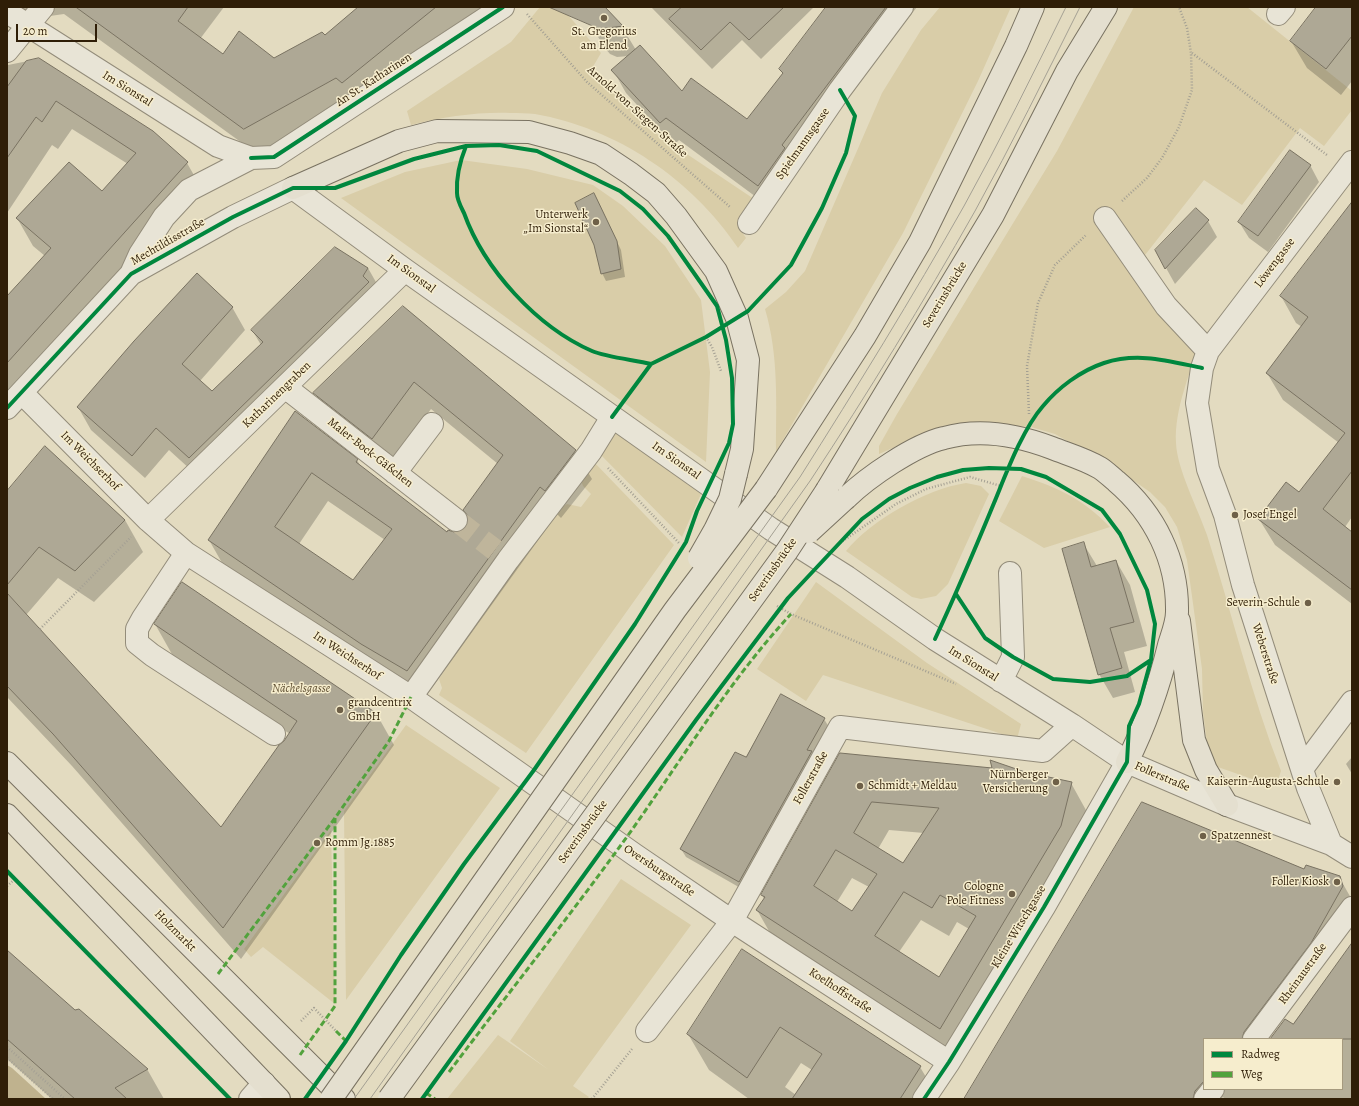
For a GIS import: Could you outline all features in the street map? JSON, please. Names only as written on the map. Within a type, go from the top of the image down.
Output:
[{"type":"main road","points":[[330,1099],[675,610],[766,489],[865,336],[920,242],[1016,46],[1033,7]]},
{"type":"main road","name":"Severinsbrücke","points":[[389,1099],[787,551],[837,494],[993,215],[1067,72],[1106,7]]},
{"type":"main road","points":[[293,188],[399,141],[438,131],[529,132],[570,142],[601,154],[656,193],[676,216],[716,271],[737,318],[748,360],[742,449],[730,499],[675,610]]},
{"type":"main road","points":[[837,494],[919,448],[943,438],[968,434],[991,434],[1025,438],[1066,453],[1100,468],[1126,489],[1144,510],[1161,536],[1169,556],[1175,583],[1194,740],[1206,770],[1227,805]]},
{"type":"main road","points":[[1127,762],[1144,727],[1158,690],[1178,614]]},
{"type":"main road","name":"Holzmarkt","points":[[7,763],[344,1099]]},
{"type":"main road","points":[[7,815],[272,1091]]},
{"type":"street","points":[[7,51],[43,7]]},
{"type":"street","name":"An St. Katharinen","points":[[131,274],[140,254],[164,217],[189,190],[251,158],[274,157],[503,7]]},
{"type":"street","name":"Spielmannsgasse","points":[[749,223],[840,90],[902,7]]},
{"type":"street","name":"Im Sionstal","points":[[7,12],[218,146],[251,158]]},
{"type":"street","name":"Löwengasse","points":[[1205,359],[1349,166]]},
{"type":"street","name":"Im Sionstal","points":[[293,188],[612,418],[771,529],[847,577],[936,639],[1072,725],[1127,762]]},
{"type":"street","name":"Mechtildisstraße","points":[[14,401],[131,274],[233,217],[293,188]]},
{"type":"street","points":[[1105,218],[1205,359]]},
{"type":"street","name":"Katharinengraben","points":[[148,520],[405,270]]},
{"type":"street","name":"Weberstraße","points":[[1205,359],[1197,403],[1208,469],[1225,515],[1243,585],[1302,769],[1317,814],[1331,844]]},
{"type":"street","name":"Maler-Bock-Gäßchen","points":[[285,387],[456,520]]},
{"type":"street","name":"Im Weichserhof","points":[[14,401],[186,554],[411,697]]},
{"type":"street","points":[[411,697],[502,554],[591,450],[612,418]]},
{"type":"street","points":[[395,473],[432,424]]},
{"type":"street","points":[[186,554],[143,618],[137,629],[137,643],[152,655],[274,734]]},
{"type":"street","points":[[1001,681],[1013,657],[1010,573]]},
{"type":"street","name":"Oversburgstraße","points":[[411,697],[635,856],[732,920]]},
{"type":"street","points":[[1302,769],[1352,702]]},
{"type":"street","name":"Follerstraße","points":[[647,1030],[732,920],[840,727],[1042,751],[1072,725]]},
{"type":"street","name":"Follerstraße","points":[[1127,762],[1227,805],[1331,844],[1352,857]]},
{"type":"street","name":"Kleine Witschgasse","points":[[924,1099],[949,1062],[1044,907],[1127,762]]},
{"type":"street","name":"Rheinaustraße","points":[[1255,1038],[1352,908]]},
{"type":"street","name":"Koelhoffstraße","points":[[732,920],[949,1062]]},
{"type":"street","points":[[1205,1099],[1212,1090]]},
{"type":"street","points":[[250,1099],[272,1091]]},
{"type":"path","points":[[1030,419],[1027,366],[1038,303],[1055,265],[1147,178],[1162,158],[1179,127],[1192,90],[1191,53],[1187,28],[1179,7]]},
{"type":"path","points":[[1191,53],[1300,133],[1349,166]]},
{"type":"path","points":[[591,450],[682,547]]},
{"type":"path","points":[[840,543],[896,504],[926,489],[970,477],[1001,486]]},
{"type":"path","points":[[40,629],[148,520]]},
{"type":"path","points":[[840,543],[857,524]]},
{"type":"path","points":[[787,612],[958,685]]},
{"type":"path","points":[[7,886],[15,879]]},
{"type":"path","points":[[299,1023],[314,1008],[336,1031]]},
{"type":"path","points":[[592,1099],[647,1030]]},
{"type":"path","points":[[7,1047],[65,1099]]},
{"type":"path","points":[[7,1058],[53,1099]]},
{"type":"shaded area","points":[[540,7],[561,7],[601,53],[591,70],[657,134],[754,199],[737,224],[746,238],[738,248],[719,223],[698,200],[675,179],[650,160],[623,144],[594,131],[565,121],[535,114],[522,113],[472,114],[448,117],[411,125],[407,111],[511,42]]},
{"type":"shaded area","points":[[940,7],[1011,7],[978,81],[903,233],[776,452],[775,362],[773,344],[765,309],[786,292],[805,271],[882,93],[921,30]]},
{"type":"shaded area","points":[[1134,7],[1247,7],[1352,91],[1352,110],[1324,146],[1300,128],[1242,205],[1204,180],[1145,255],[1171,300],[1201,338],[1180,404],[1176,430],[1177,453],[1184,477],[1207,535],[1260,713],[1281,771],[1277,783],[1272,786],[1215,766],[1207,743],[1203,712],[1202,669],[1187,560],[1177,527],[1165,507],[1150,492],[1115,468],[1055,434],[1031,427],[968,423],[942,426],[879,454],[879,446],[897,414],[1057,151]]},
{"type":"shaded area","points":[[461,160],[527,169],[593,185],[623,206],[665,246],[701,300],[710,372],[706,462],[341,198],[405,172]]},
{"type":"shaded area","points":[[614,431],[701,494],[682,537],[598,452]]},
{"type":"shaded area","points":[[592,460],[674,545],[526,753],[439,695],[442,688],[439,679],[520,555],[525,556],[538,534],[560,509],[567,504],[581,507],[591,494],[583,486],[579,476]]},
{"type":"shaded area","points":[[1022,476],[1048,485],[1070,496],[1090,509],[1110,527],[1044,548],[999,521]]},
{"type":"shaded area","points":[[966,483],[981,486],[989,494],[948,584],[936,596],[921,599],[912,597],[846,551],[857,539],[884,517],[917,499],[950,486]]},
{"type":"shaded area","points":[[816,582],[927,663],[1021,724],[1017,739],[823,675],[806,701],[757,669]]},
{"type":"shaded area","points":[[406,725],[500,788],[346,1000],[344,811]]},
{"type":"shaded area","points":[[331,830],[335,1004],[263,947],[251,957],[244,949]]},
{"type":"shaded area","points":[[621,879],[691,925],[573,1086],[589,1097],[587,1099],[447,1099],[498,1035],[549,1070],[510,1041]]},
{"type":"shaded area","points":[[7,1065],[12,1068],[46,1099],[7,1099]]},
{"type":"building","points":[[76,7],[188,7],[178,21],[223,54],[239,31],[274,58],[322,32],[325,35],[358,7],[436,7],[342,83],[336,78],[244,129]]},
{"type":"building","points":[[549,7],[605,7],[623,26],[600,29]]},
{"type":"building","points":[[682,7],[784,7],[749,40],[730,22],[701,50],[669,19]]},
{"type":"building","points":[[826,7],[886,7],[782,145],[785,148],[758,186],[666,118],[660,123],[611,70],[640,45],[682,91],[691,78],[747,119],[783,73],[779,69]]},
{"type":"building","points":[[1316,7],[1352,7],[1352,36],[1326,69],[1290,41]]},
{"type":"building","points":[[39,58],[153,131],[188,162],[7,363],[7,296],[51,248],[16,218],[69,162],[102,191],[136,153],[56,101],[42,122],[36,117],[7,158],[7,87],[26,61]]},
{"type":"building","points":[[1290,150],[1311,165],[1258,236],[1238,222]]},
{"type":"building","name":"Unterwerk „Im Sionstal“","points":[[594,193],[617,241],[621,269],[601,274],[594,245],[575,203]]},
{"type":"building","points":[[1352,202],[1352,471],[1323,509],[1352,532],[1352,590],[1258,519],[1286,482],[1299,492],[1345,433],[1266,373],[1308,317],[1280,296]]},
{"type":"building","points":[[1196,208],[1209,220],[1165,269],[1155,250]]},
{"type":"building","points":[[335,247],[368,268],[363,276],[369,282],[189,458],[156,428],[132,456],[77,407],[134,341],[197,273],[233,307],[182,364],[212,391],[263,342],[251,330]]},
{"type":"building","points":[[403,306],[576,450],[545,491],[540,487],[407,671],[361,644],[208,540],[295,411],[358,459],[356,462],[447,532],[448,530],[460,532],[466,528],[468,516],[463,510],[503,455],[414,382],[372,439],[313,393]],"holes":[[[312,473],[392,529],[353,580],[275,527]]]},
{"type":"building","points":[[45,446],[125,520],[75,571],[39,547],[7,585],[7,491]]},
{"type":"building","points":[[1084,542],[1091,567],[1116,560],[1134,622],[1110,628],[1122,668],[1098,675],[1062,549]]},
{"type":"building","points":[[182,582],[376,713],[223,928],[53,734],[7,686],[7,593],[221,827],[297,721],[154,624]]},
{"type":"building","points":[[781,694],[825,718],[807,750],[812,751],[739,882],[680,849],[735,752],[746,757]]},
{"type":"building","points":[[840,753],[992,768],[990,760],[1025,772],[1072,782],[1061,826],[940,1029],[756,910],[765,897],[761,895]],"holes":[[[872,802],[939,808],[903,863],[854,833]],[[836,850],[877,874],[852,911],[814,886]],[[904,892],[932,908],[940,895],[976,916],[939,977],[875,936]]]},
{"type":"building","points":[[1142,802],[1304,869],[1306,865],[1340,876],[1343,886],[1311,943],[1244,1032],[1242,1038],[1203,1038],[1203,1082],[1195,1091],[1193,1099],[964,1099]]},
{"type":"building","points":[[1352,943],[1352,1039],[1271,1038],[1285,1019],[1293,1024]]},
{"type":"building","points":[[742,949],[921,1066],[900,1099],[792,1099],[822,1054],[780,1027],[747,1078],[687,1034]]},
{"type":"building","points":[[7,950],[75,1010],[79,1009],[148,1069],[115,1088],[127,1099],[75,1099],[7,1039]]},
{"type":"tunnel","points":[[456,520],[495,550]]},
{"type":"tram line","points":[[354,1099],[800,477],[884,342],[964,206],[1029,82],[1066,7]]},
{"type":"tram line","points":[[370,1099],[832,448],[895,348],[975,211],[1016,135],[1080,7]]},
{"type":"marked path","points":[[449,1072],[621,845],[723,698],[767,641],[791,614]]},
{"type":"marked path","points":[[218,974],[335,818],[389,741],[411,697]]},
{"type":"marked path","points":[[300,1055],[335,1006],[335,818]]},
{"type":"marked path","points":[[336,1031],[346,1041]]},
{"type":"marked path","points":[[426,1093],[435,1099]]},
{"type":"cycle path","points":[[251,158],[274,157],[503,7]]},
{"type":"cycle path","points":[[612,417],[651,364],[706,337],[748,311],[791,265],[822,208],[846,153],[855,116],[840,90]]},
{"type":"cycle path","points":[[7,408],[131,274],[233,217],[293,188],[335,188],[414,159],[466,146],[499,145],[537,151],[620,191],[643,209],[668,236],[717,306],[726,340],[732,378],[733,424],[729,443],[697,511],[686,542],[635,624],[534,770],[464,864],[401,955],[346,1041],[305,1099]]},
{"type":"cycle path","points":[[466,146],[460,163],[458,175],[458,201],[473,234],[485,255],[515,294],[533,312],[552,327],[592,351],[612,357],[651,364]]},
{"type":"cycle path","points":[[935,639],[1021,440],[1035,416],[1049,399],[1078,375],[1095,366],[1117,360],[1129,358],[1153,359],[1202,368]]},
{"type":"cycle path","points":[[422,1099],[696,720],[788,598],[862,519],[889,499],[910,488],[937,477],[963,470],[989,468],[1021,469],[1046,477],[1102,510],[1120,534],[1147,590],[1155,624],[1151,660],[1139,704],[1129,726],[1127,762],[1044,907],[949,1062],[924,1099]]},
{"type":"cycle path","points":[[956,594],[985,638],[1013,657],[1053,679],[1090,682],[1127,676],[1151,660]]},
{"type":"cycle path","points":[[7,871],[230,1099]]},
{"type":"place","name":"St. Gregorius am Elend","points":[[604,18]]},
{"type":"place","name":"Unterwerk „Im Sionstal“","points":[[596,222]]},
{"type":"place","name":"Josef Engel","points":[[1235,515]]},
{"type":"place","name":"Severin-Schule","points":[[1308,603]]},
{"type":"place","name":"grandcentrix GmbH","points":[[340,710]]},
{"type":"place","name":"Nürnberger Versicherung","points":[[1056,782]]},
{"type":"place","name":"Kaiserin-Augusta-Schule","points":[[1337,782]]},
{"type":"place","name":"Schmidt + Meldau","points":[[860,786]]},
{"type":"place","name":"Spatzennest","points":[[1203,836]]},
{"type":"place","name":"Romm Jg.1885","points":[[317,843]]},
{"type":"place","name":"Foller Kiosk","points":[[1337,882]]},
{"type":"place","name":"Cologne Pole Fitness","points":[[1012,894]]},
{"type":"park label","name":"Nächelsgasse","points":[[301,689]]}]
